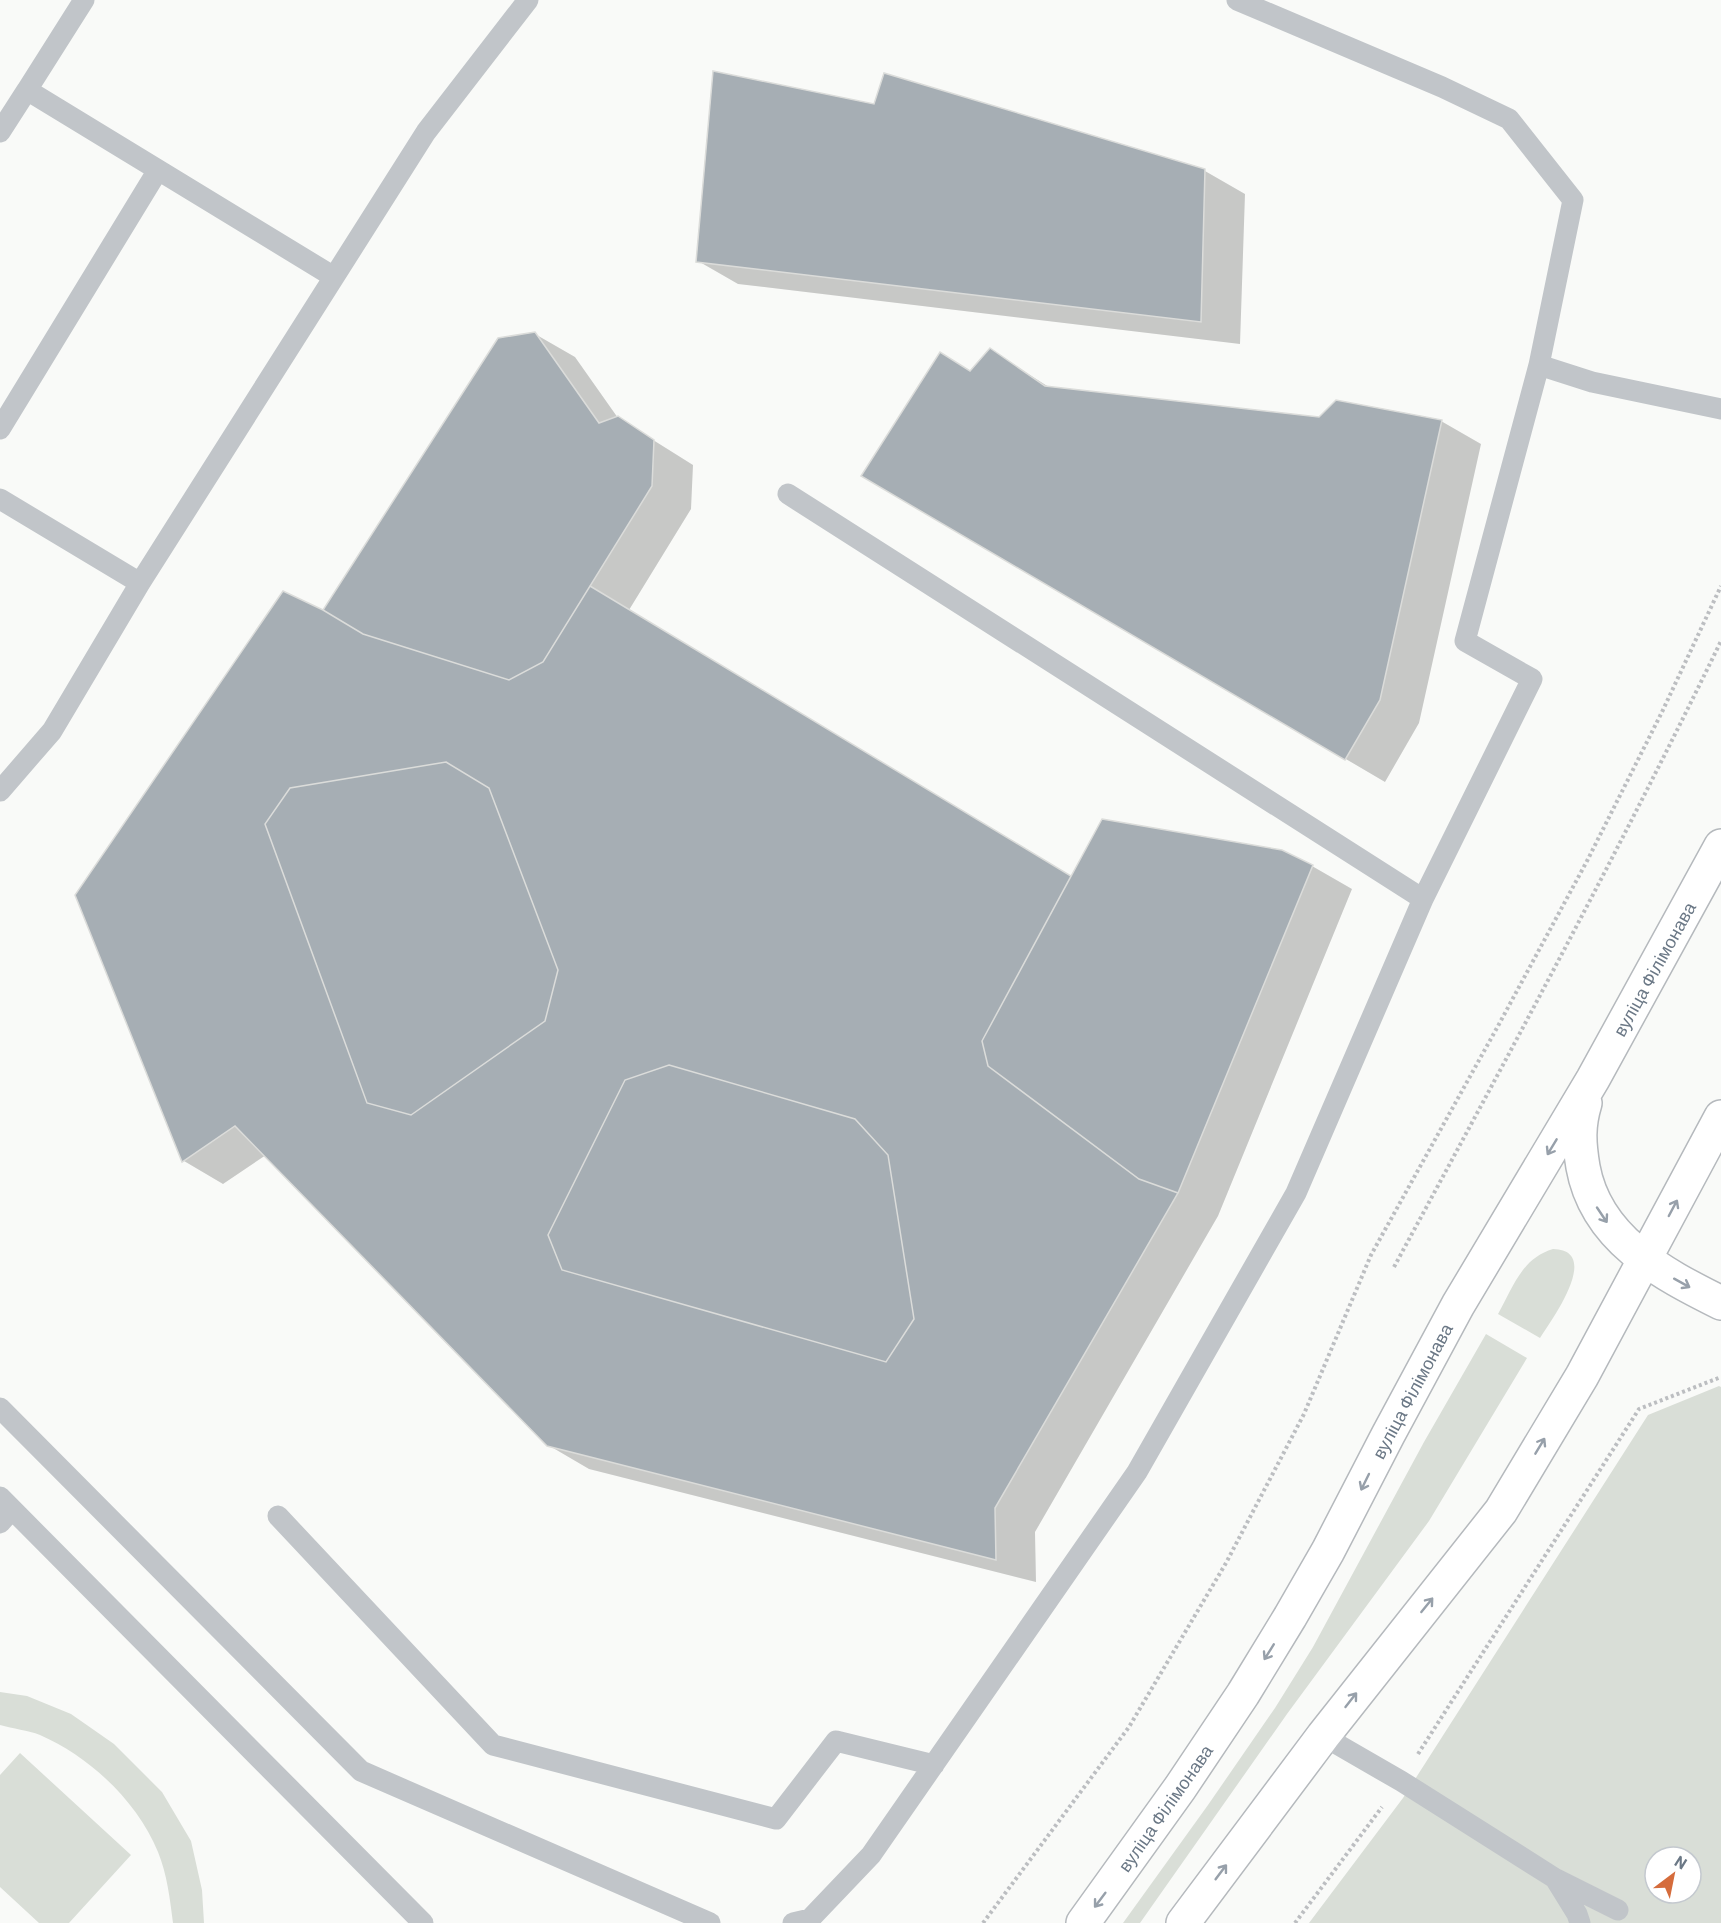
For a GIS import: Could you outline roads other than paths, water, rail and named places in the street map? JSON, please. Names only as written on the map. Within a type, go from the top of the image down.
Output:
[{"type":"main road","name":"вуліца Філімонава","points":[[1083,1923],[1180,1788],[1290,1617],[1328,1551],[1458,1305],[1593,1078],[1721,846]]},
{"type":"main road","points":[[1593,1078],[1583,1112],[1578,1141],[1585,1178],[1595,1205],[1610,1227],[1646,1260],[1721,1303]]},
{"type":"main road","points":[[1183,1923],[1323,1736],[1501,1510],[1582,1376],[1721,1117]]},
{"type":"lane","points":[[0,132],[84,0]]},
{"type":"lane","points":[[0,791],[52,730],[140,583],[426,132],[528,0]]},
{"type":"lane","points":[[793,1923],[810,1919],[871,1855],[1137,1472],[1296,1193],[1423,899],[1532,679],[1464,641],[1539,365],[1573,200],[1509,119],[1442,87],[1237,0]]},
{"type":"lane","points":[[27,90],[334,278]]},
{"type":"lane","points":[[0,429],[158,170]]},
{"type":"lane","points":[[1539,365],[1592,382],[1721,409]]},
{"type":"lane","points":[[788,494],[1423,899]]},
{"type":"lane","points":[[0,499],[140,583]]},
{"type":"lane","points":[[0,1408],[361,1771],[710,1923]]},
{"type":"lane","points":[[4,1510],[423,1923]]},
{"type":"lane","points":[[278,1516],[493,1745],[776,1819],[836,1741],[934,1765]]},
{"type":"lane","points":[[1323,1736],[1401,1781],[1556,1879],[1618,1910]]},
{"type":"lane","points":[[1556,1879],[1580,1923]]}]
